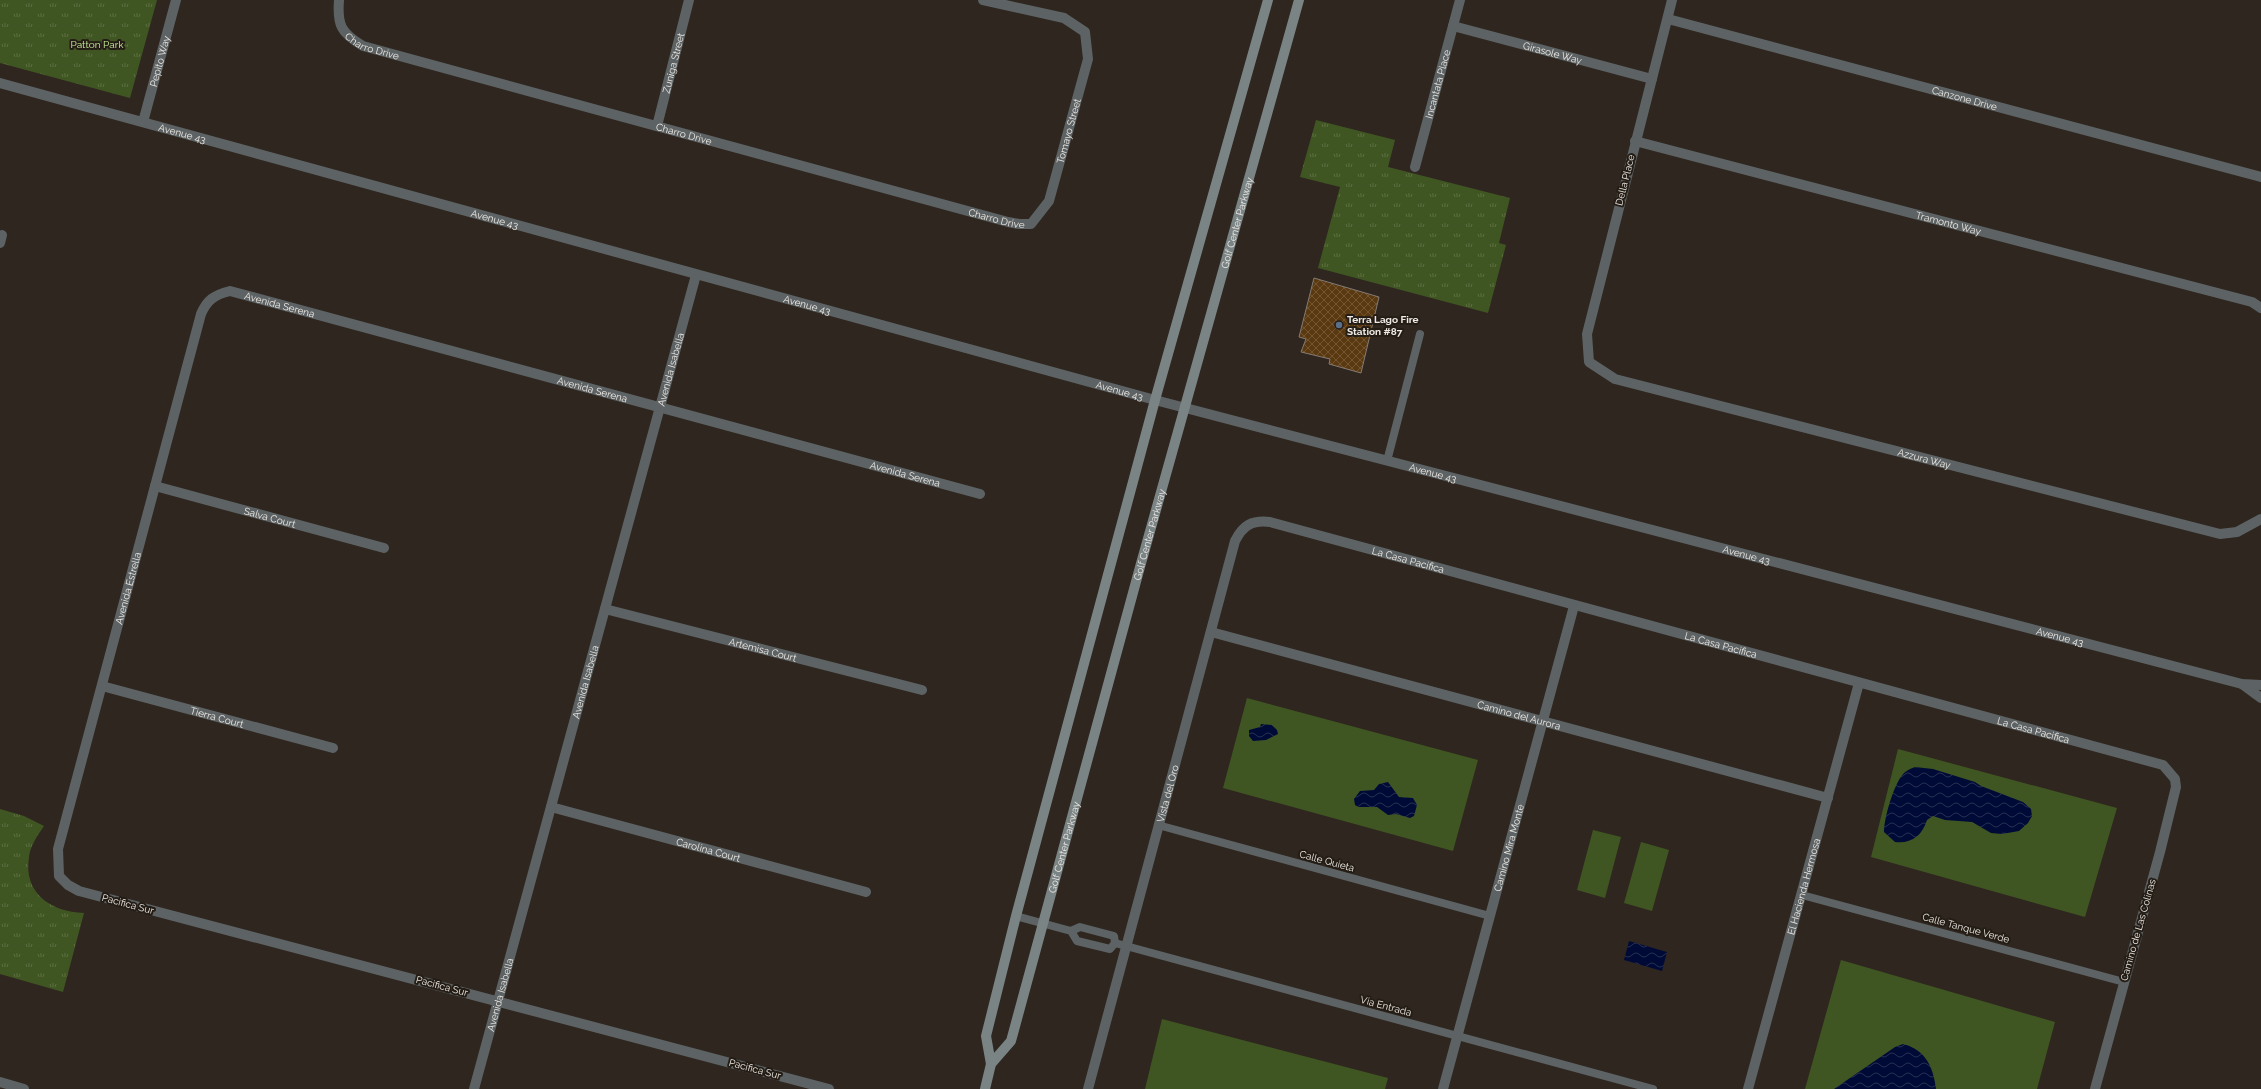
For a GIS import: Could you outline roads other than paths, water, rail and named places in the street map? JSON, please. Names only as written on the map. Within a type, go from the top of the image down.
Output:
[{"type":"main road","name":"Golf Center Parkway","points":[[985,1089],[991,1064],[986,1036],[1016,916],[1155,400],[1268,0]]},
{"type":"main road","name":"Golf Center Parkway","points":[[991,1064],[1011,1040],[1299,0]]},
{"type":"street","name":"Pepito Way","points":[[142,122],[176,0]]},
{"type":"street","name":"Charro Drive","points":[[339,0],[338,16],[342,31],[363,46],[1008,222],[1031,224]]},
{"type":"street","name":"Zuniga Street","points":[[657,126],[689,0]]},
{"type":"street","name":"Tomayo Street","points":[[983,0],[1064,18],[1076,24],[1086,32],[1088,59],[1049,201],[1031,224]]},
{"type":"street","name":"Incantata Place","points":[[1415,167],[1460,0]]},
{"type":"street","name":"Della Place","points":[[1589,362],[1587,334],[1672,0]]},
{"type":"street","name":"Canzone Drive","points":[[1668,18],[2261,177]]},
{"type":"street","name":"Girasole Way","points":[[1453,26],[1652,79]]},
{"type":"street","name":"Avenue 43","points":[[0,83],[1185,408],[2242,684],[2261,685]]},
{"type":"street","name":"Tramonto Way","points":[[1635,141],[2252,302],[2261,308]]},
{"type":"street","name":"Avenida Isabella","points":[[474,1089],[696,275]]},
{"type":"street","name":"Avenida Serena","points":[[207,301],[219,294],[230,291],[980,494]]},
{"type":"street","name":"Avenida Estrella","points":[[59,876],[58,849],[201,314],[207,301]]},
{"type":"street","name":"Azzura Way","points":[[1589,362],[1615,379],[2220,534],[2237,532],[2261,519]]},
{"type":"street","name":"Salva Court","points":[[155,486],[384,548]]},
{"type":"street","name":"Vista del Oro","points":[[1088,1089],[1235,541],[1240,531],[1247,525],[1258,521],[1270,522]]},
{"type":"street","name":"La Casa Pacifica","points":[[1270,522],[1574,606],[2138,758],[2163,765],[2170,772]]},
{"type":"street","name":"Camino Mira Monte","points":[[1443,1089],[1574,606]]},
{"type":"street","name":"Artemisa Court","points":[[605,609],[922,690]]},
{"type":"street","name":"Camino del Aurora","points":[[1211,632],[1828,798]]},
{"type":"street","name":"El Hacienda Hermosa","points":[[1748,1089],[1859,683]]},
{"type":"street","name":"Avenue 43","points":[[2242,684],[2261,698]]},
{"type":"street","name":"Tierra Court","points":[[102,686],[333,748]]},
{"type":"street","name":"Camino de Las Colinas","points":[[2095,1089],[2173,800],[2175,779],[2170,772]]},
{"type":"street","name":"Carolina Court","points":[[551,808],[866,892]]},
{"type":"street","name":"Pacifica Sur","points":[[59,876],[68,885],[80,891],[498,1000],[829,1089]]},
{"type":"street","points":[[0,1082],[24,1089]]},
{"type":"lane","points":[[1387,461],[1420,334]]},
{"type":"lane","name":"Calle Quieta","points":[[1158,825],[1490,916]]},
{"type":"lane","name":"Calle Tanque Verde","points":[[1802,895],[2124,982]]},
{"type":"lane","name":"Via Entrada","points":[[1016,916],[1071,931],[1080,927],[1114,936],[1115,943],[1110,949],[1077,941],[1071,931]]},
{"type":"lane","name":"Via Entrada","points":[[1115,943],[1653,1089]]},
{"type":"water","points":[[1261,724],[1272,725],[1277,730],[1278,734],[1266,740],[1253,741],[1249,736],[1249,730],[1260,727]]},
{"type":"water","points":[[1915,767],[1933,769],[1975,782],[1981,786],[2023,802],[2031,809],[2032,816],[2028,823],[2019,831],[2002,834],[1991,833],[1972,822],[1945,820],[1933,816],[1927,820],[1919,835],[1915,838],[1906,842],[1895,842],[1884,832],[1888,810],[1893,792],[1900,778],[1905,772]]},
{"type":"water","points":[[1388,782],[1399,797],[1413,798],[1417,805],[1414,816],[1410,818],[1396,814],[1388,815],[1377,807],[1358,807],[1355,805],[1354,799],[1360,791],[1374,790],[1379,784]]},
{"type":"water","points":[[1629,941],[1667,952],[1662,971],[1624,960]]},
{"type":"water","points":[[1903,1044],[1917,1050],[1927,1060],[1933,1074],[1936,1089],[1834,1089],[1895,1047]]},
{"type":"place","name":"Terra Lago Fire Station #87","points":[[1339,325]]},
{"type":"park label","name":"Patton Park","points":[[97,44]]}]
